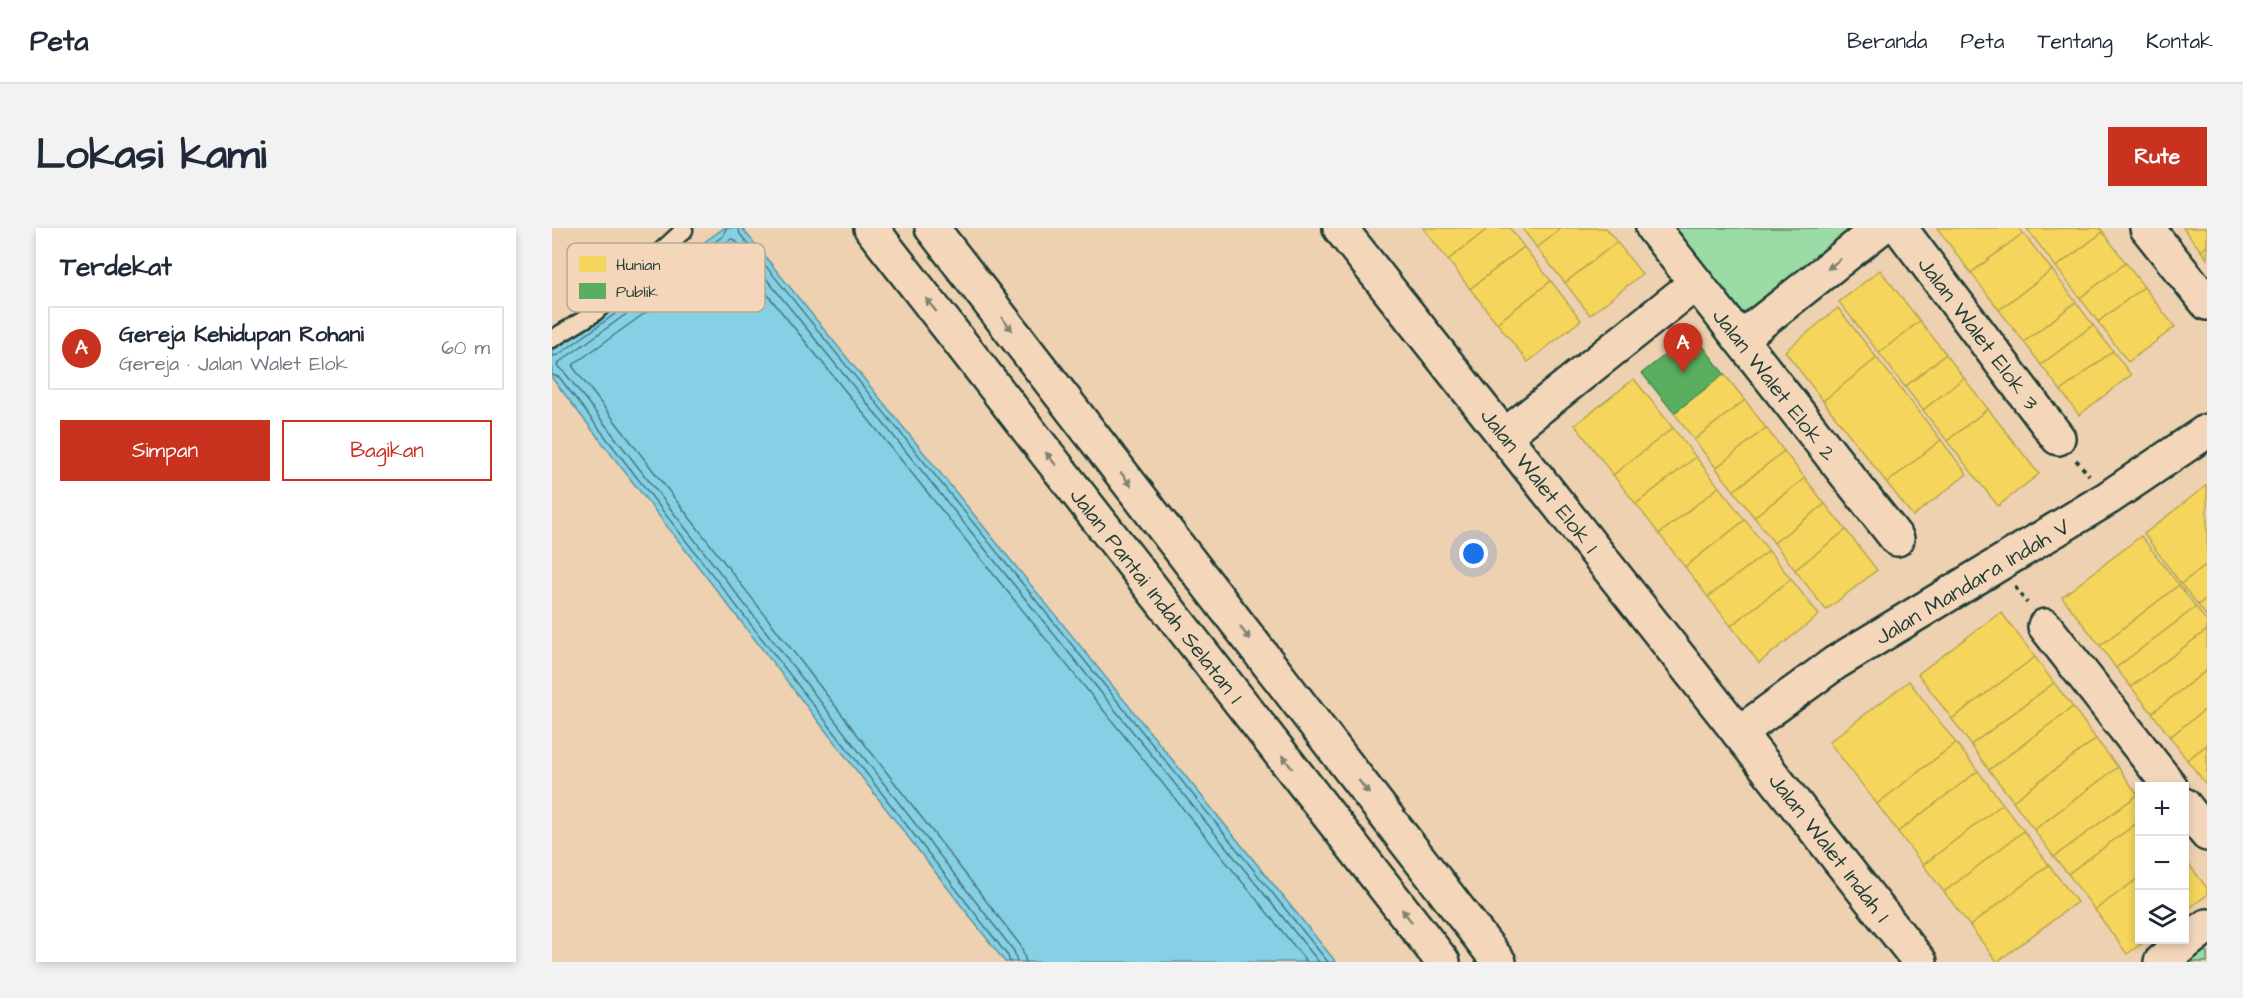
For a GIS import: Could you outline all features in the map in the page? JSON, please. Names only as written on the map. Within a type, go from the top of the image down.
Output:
[{"type":"street","name":"Jalan Pantai Indah Selatan 1","points":[[871,228],[1443,962]]},
{"type":"street","name":"Jalan Pantai Indah Selatan 1","points":[[932,228],[1499,962]]},
{"type":"street","name":"Jalan Walet Elok 1","points":[[1340,228],[1739,733]]},
{"type":"street","name":"Jalan Walet Elok 2","points":[[1653,228],[1897,539]]},
{"type":"street","points":[[1740,339],[1880,228]]},
{"type":"street","name":"Jalan Walet Elok 3","points":[[1900,228],[2058,438]]},
{"type":"street","points":[[2147,228],[2207,303]]},
{"type":"street","points":[[1504,436],[1696,283]]},
{"type":"street","name":"Jalan Mandara Indah V","points":[[1739,733],[1835,663],[2108,498],[2207,431]]},
{"type":"street","points":[[2045,626],[2167,782]]},
{"type":"street","name":"Jalan Walet Indah 1","points":[[1739,733],[1920,962]]},
{"type":"street","points":[[2189,811],[2207,834]]},
{"type":"street","points":[[2161,962],[2207,926]]},
{"type":"lane","points":[[670,243],[684,230],[682,228]]},
{"type":"lane","points":[[552,339],[595,312]]},
{"type":"path","points":[[2058,438],[2108,498]]},
{"type":"path","points":[[1998,566],[2045,626]]},
{"type":"green space","points":[[1671,228],[1862,228],[1744,320]]},
{"type":"green space","points":[[2207,945],[2207,962],[2184,962]]},
{"type":"water","points":[[724,228],[742,228],[754,243],[703,243]]},
{"type":"water","points":[[765,256],[1336,962],[1005,962],[552,378],[552,351],[607,312],[765,312]]},
{"type":"building: Hunian","points":[[1423,228],[1489,228],[1448,260]]},
{"type":"building: Hunian","points":[[1489,228],[1510,228],[1524,247],[1470,289],[1448,260]]},
{"type":"building: Hunian","points":[[1522,228],[1562,228],[1537,248]]},
{"type":"building: Hunian","points":[[1562,228],[1606,228],[1617,242],[1565,283],[1537,248]]},
{"type":"building: Hunian","points":[[1937,228],[2019,228],[2023,233],[1971,273]]},
{"type":"building: Hunian","points":[[2100,228],[2103,232],[2056,267],[2027,229]]},
{"type":"building: Hunian","points":[[2183,228],[2207,228],[2207,246],[2201,251]]},
{"type":"building: Hunian","points":[[2103,232],[2126,263],[2080,298],[2056,267]]},
{"type":"building: Hunian","points":[[2023,233],[2052,270],[1999,310],[1971,273]]},
{"type":"building: Hunian","points":[[1617,242],[1642,274],[1590,315],[1565,283]]},
{"type":"building: Hunian","points":[[2207,246],[2207,259],[2201,251]]},
{"type":"building: Hunian","points":[[1524,247],[1551,281],[1497,323],[1470,289]]},
{"type":"building: Hunian","points":[[2126,263],[2144,287],[2098,322],[2080,298]]},
{"type":"building: Hunian","points":[[1880,270],[1920,321],[1879,353],[1839,302]]},
{"type":"building: Hunian","points":[[2052,270],[2076,302],[2024,342],[1999,310]]},
{"type":"building: Hunian","points":[[1551,281],[1581,320],[1528,362],[1497,323]]},
{"type":"building: Hunian","points":[[2144,287],[2175,327],[2128,362],[2098,322]]},
{"type":"building: Hunian","points":[[2076,302],[2093,325],[2041,365],[2024,342]]},
{"type":"building: Hunian","points":[[1838,308],[1877,358],[1823,401],[1785,351]]},
{"type":"building: Hunian","points":[[1920,321],[1946,354],[1905,387],[1879,353]]},
{"type":"building: Hunian","points":[[2093,325],[2113,351],[2061,391],[2041,365]]},
{"type":"building: Hunian","points":[[2113,351],[2131,375],[2079,415],[2061,391]]},
{"type":"building: Hunian","points":[[1946,354],[1964,378],[1923,410],[1905,387]]},
{"type":"building: Hunian","points":[[1877,358],[1941,440],[1887,483],[1823,401]]},
{"type":"building: Hunian","points":[[1724,374],[1745,400],[1694,440],[1674,413]]},
{"type":"building: Hunian","points":[[1964,378],[1988,409],[1947,441],[1923,410]]},
{"type":"building: Hunian","points":[[1634,379],[1673,428],[1613,475],[1575,425]]},
{"type":"building: Hunian","points":[[1745,400],[1766,428],[1716,468],[1694,440]]},
{"type":"building: Hunian","points":[[1988,409],[2039,474],[1998,506],[1947,441]]},
{"type":"building: Hunian","points":[[1673,428],[1696,457],[1636,504],[1613,475]]},
{"type":"building: Hunian","points":[[1766,428],[1784,451],[1734,491],[1716,468]]},
{"type":"building: Hunian","points":[[1941,440],[1967,474],[1913,516],[1887,483]]},
{"type":"building: Hunian","points":[[1784,451],[1805,478],[1754,517],[1734,491]]},
{"type":"building: Hunian","points":[[1696,457],[1719,487],[1659,534],[1636,504]]},
{"type":"building: Hunian","points":[[1805,478],[1825,504],[1774,543],[1754,517]]},
{"type":"building: Hunian","points":[[2207,485],[2207,564],[2181,584],[2144,534]]},
{"type":"building: Hunian","points":[[1719,487],[1745,520],[1685,567],[1659,534]]},
{"type":"building: Hunian","points":[[1825,504],[1846,530],[1795,570],[1774,543]]},
{"type":"building: Hunian","points":[[1745,520],[1769,551],[1708,597],[1685,567]]},
{"type":"building: Hunian","points":[[1846,530],[1877,570],[1826,610],[1795,570]]},
{"type":"building: Hunian","points":[[2141,536],[2179,585],[2100,646],[2062,597]]},
{"type":"building: Hunian","points":[[1769,551],[1791,579],[1731,626],[1708,597]]},
{"type":"building: Hunian","points":[[2207,564],[2207,598],[2198,605],[2181,584]]},
{"type":"building: Hunian","points":[[1791,579],[1819,615],[1759,663],[1731,626]]},
{"type":"building: Hunian","points":[[2179,585],[2196,607],[2116,668],[2100,646]]},
{"type":"building: Hunian","points":[[2207,598],[2207,617],[2198,605]]},
{"type":"building: Hunian","points":[[2196,607],[2207,622],[2207,630],[2131,687],[2116,668]]},
{"type":"building: Hunian","points":[[2001,612],[2035,657],[1952,719],[1918,674]]},
{"type":"building: Hunian","points":[[2207,630],[2207,670],[2152,713],[2131,687]]},
{"type":"building: Hunian","points":[[2035,657],[2054,683],[1971,745],[1952,719]]},
{"type":"building: Hunian","points":[[2207,670],[2207,708],[2170,737],[2152,713]]},
{"type":"building: Hunian","points":[[1909,681],[1956,743],[1877,804],[1829,742]]},
{"type":"building: Hunian","points":[[2054,683],[2073,707],[1989,770],[1971,745]]},
{"type":"building: Hunian","points":[[2073,707],[2096,739],[2013,801],[1989,770]]},
{"type":"building: Hunian","points":[[2207,708],[2207,745],[2187,760],[2170,737]]},
{"type":"building: Hunian","points":[[2096,739],[2118,767],[2034,830],[2013,801]]},
{"type":"building: Hunian","points":[[1956,743],[1978,771],[1898,832],[1877,804]]},
{"type":"building: Hunian","points":[[2207,745],[2207,783],[2206,784],[2187,760]]},
{"type":"building: Hunian","points":[[2118,767],[2135,791],[2135,797],[2054,857],[2034,830]]},
{"type":"building: Hunian","points":[[1978,771],[2003,804],[1923,865],[1898,832]]},
{"type":"building: Hunian","points":[[2135,797],[2135,825],[2068,874],[2054,857]]},
{"type":"building: Hunian","points":[[2003,804],[2024,831],[1944,892],[1923,865]]},
{"type":"building: Hunian","points":[[2135,825],[2135,881],[2095,910],[2068,874]]},
{"type":"building: Hunian","points":[[2024,831],[2049,865],[1970,926],[1944,892]]},
{"type":"building: Hunian","points":[[2049,865],[2077,902],[1997,962],[1970,926]]},
{"type":"building: Hunian","points":[[2189,865],[2207,888],[2207,895],[2189,908]]},
{"type":"building: Hunian","points":[[2135,881],[2135,944],[2141,944],[2127,954],[2095,910]]},
{"type":"building: Publik","points":[[1693,333],[1724,374],[1674,413],[1642,373]]},
{"type":"place","name":"Gereja Kehidupan Rohani","points":[[1683,373]]}]
